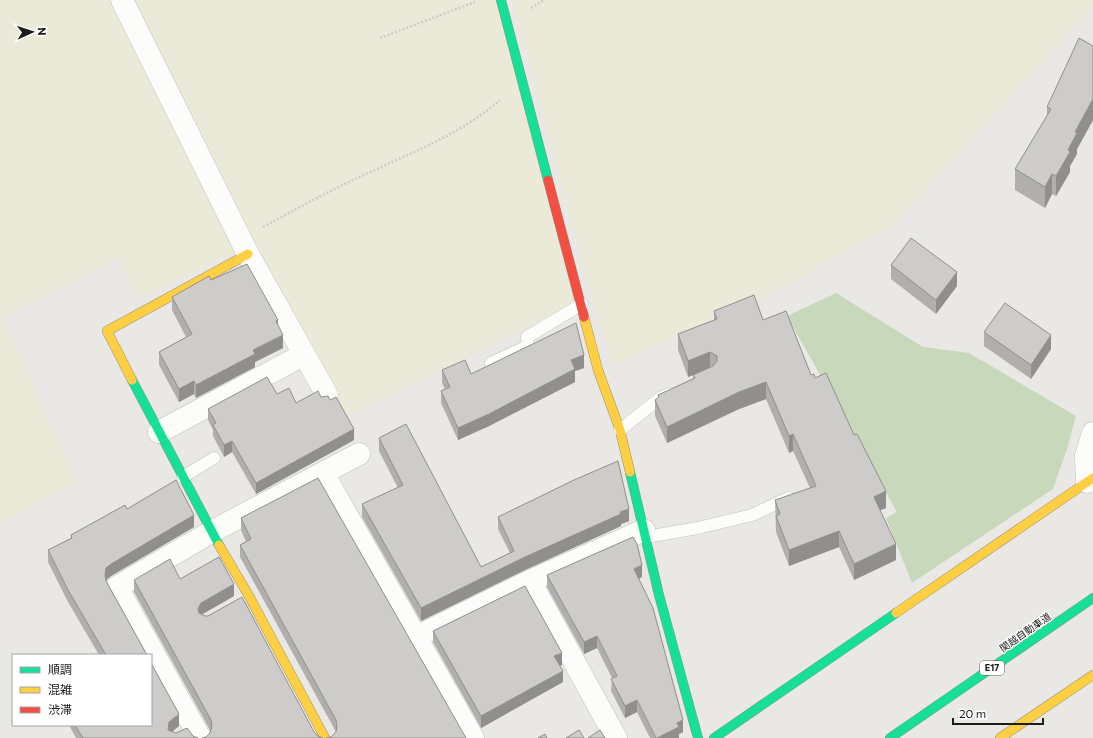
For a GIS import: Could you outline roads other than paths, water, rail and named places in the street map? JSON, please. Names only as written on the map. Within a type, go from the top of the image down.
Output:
[{"type":"main road","points":[[501,0],[582,304],[598,370],[620,430],[659,595],[698,738]]},
{"type":"main road","points":[[244,247],[107,330],[211,532],[249,596],[325,738]]},
{"type":"main road","points":[[714,738],[1090,480]]},
{"type":"main road","name":"関越自動車道","points":[[890,738],[1093,598]]},
{"type":"main road","points":[[1000,738],[1093,675]]},
{"type":"street","points":[[122,0],[244,247],[303,355],[327,395]]},
{"type":"street","points":[[159,432],[303,355]]},
{"type":"street","points":[[1090,480],[1086,456],[1093,433]]},
{"type":"street","points":[[151,654],[117,587],[211,532],[359,454]]},
{"type":"street","points":[[323,472],[473,738]]},
{"type":"street","points":[[416,637],[530,581],[645,533]]},
{"type":"street","points":[[530,581],[616,738]]},
{"type":"street","points":[[152,655],[192,733]]},
{"type":"lane","points":[[491,363],[528,346],[527,336],[582,304]]},
{"type":"lane","points":[[620,430],[660,398],[682,388]]},
{"type":"lane","points":[[183,477],[214,458]]},
{"type":"lane","points":[[645,533],[698,528],[752,515],[788,498]]},
{"type":"lane","points":[[236,604],[249,596]]}]
